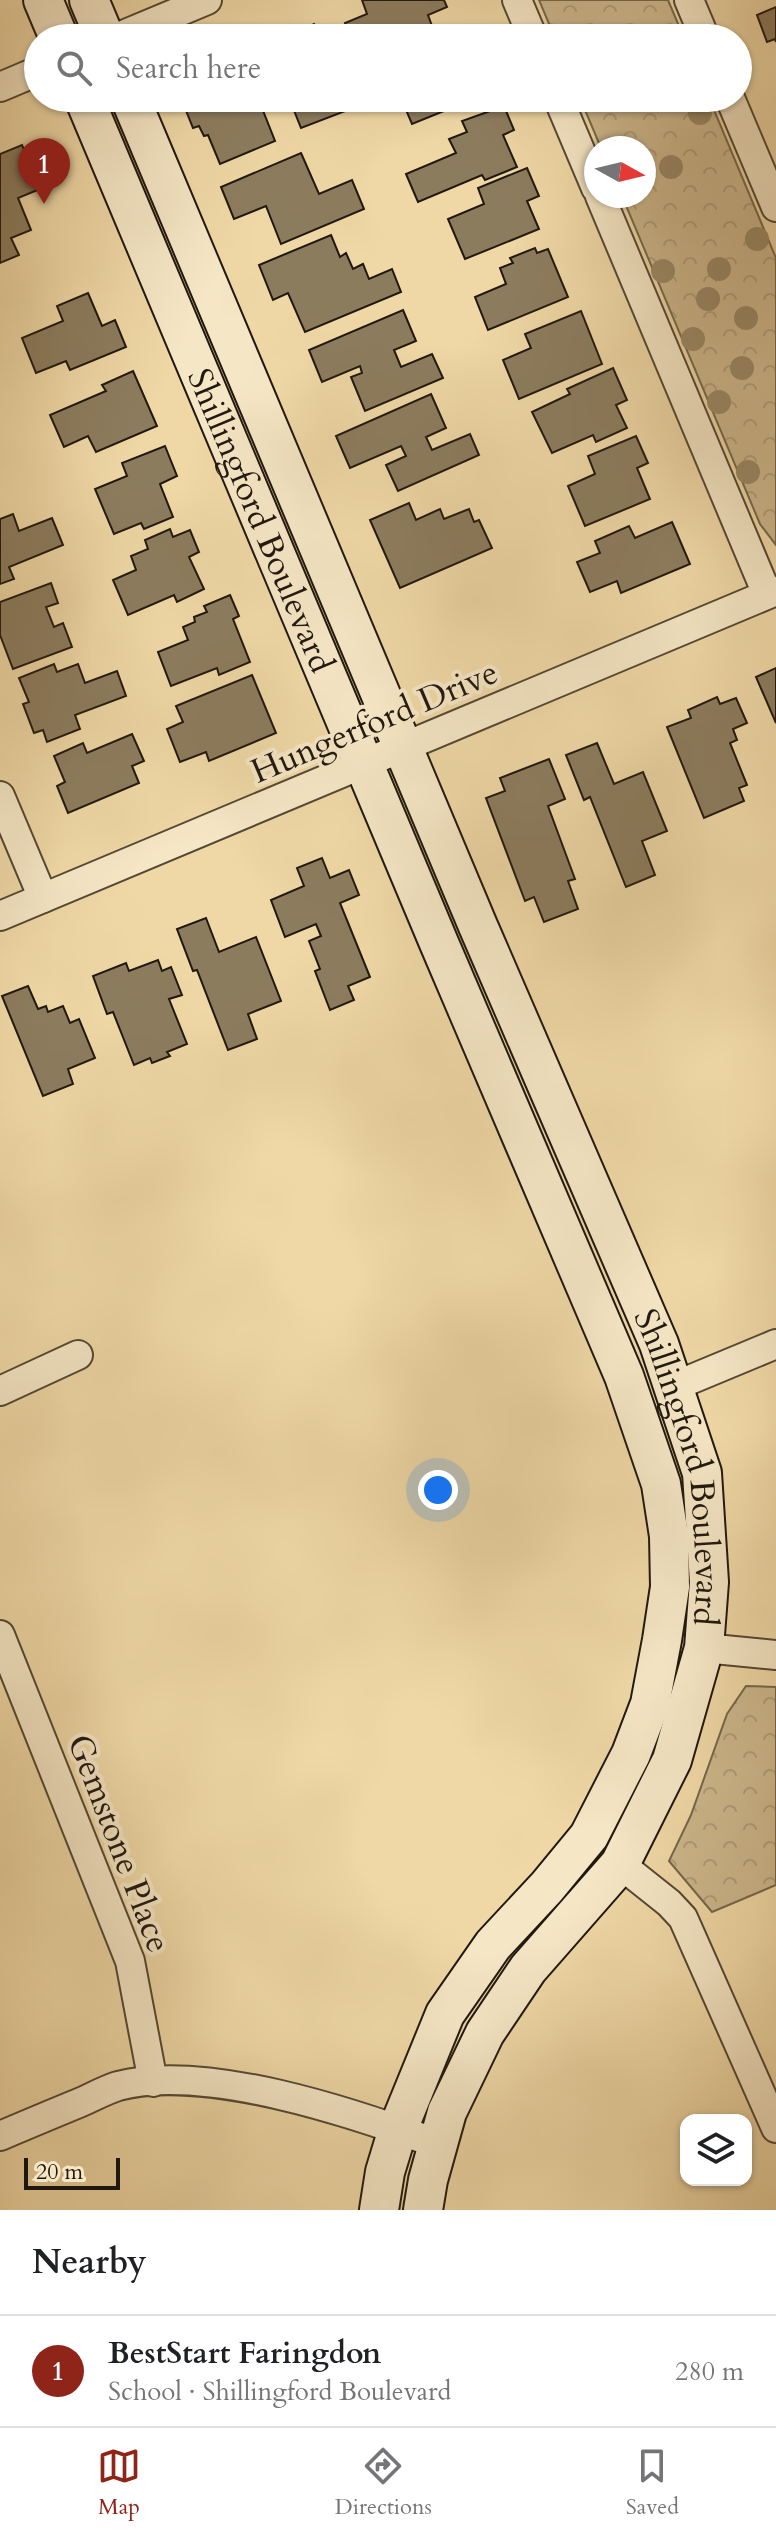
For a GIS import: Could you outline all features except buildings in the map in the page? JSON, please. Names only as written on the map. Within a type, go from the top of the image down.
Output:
[{"type":"street","points":[[43,0],[53,24]]},
{"type":"street","points":[[89,0],[99,24]]},
{"type":"street","points":[[150,24],[207,0]]},
{"type":"street","points":[[517,0],[527,24]]},
{"type":"street","points":[[689,0],[699,24]]},
{"type":"street","points":[[0,87],[24,77]]},
{"type":"street","name":"Shillingford Boulevard","points":[[90,112],[633,1401],[661,1484],[669,1536],[670,1587],[650,1704],[631,1754],[589,1836],[493,1945],[445,2014],[398,2129],[385,2172],[379,2210]]},
{"type":"street","name":"Shillingford Boulevard","points":[[136,112],[478,926],[654,1331],[702,1473],[709,1582],[704,1648],[672,1760],[620,1864],[528,1969],[485,2033],[447,2112],[423,2210]]},
{"type":"street","points":[[564,112],[584,160]]},
{"type":"street","points":[[736,112],[776,207]]},
{"type":"street","points":[[605,208],[772,592]]},
{"type":"street","name":"Hungerford Drive","points":[[0,916],[772,592]]},
{"type":"street","points":[[0,796],[43,898]]},
{"type":"street","points":[[439,943],[478,926]]},
{"type":"street","points":[[675,1386],[776,1344]]},
{"type":"street","points":[[0,1391],[78,1355]]},
{"type":"street","name":"Gemstone Place","points":[[0,1635],[130,1961],[153,2082]]},
{"type":"street","points":[[704,1648],[776,1655]]},
{"type":"street","points":[[620,1864],[683,1918],[776,2128]]},
{"type":"street","points":[[0,2136],[117,2086],[195,2082],[258,2089],[398,2129],[438,2144]]},
{"type":"green space","points":[[539,0],[668,0],[678,24],[549,24]]},
{"type":"green space","points":[[586,112],[715,112],[776,258],[776,545],[760,524],[627,208],[656,208],[656,136],[596,136]]},
{"type":"green space","points":[[746,1686],[776,1687],[776,1885],[712,1912],[669,1861],[691,1815],[727,1714]]},
{"type":"place","name":"BestStart Faringdon","points":[[44,204]]}]
